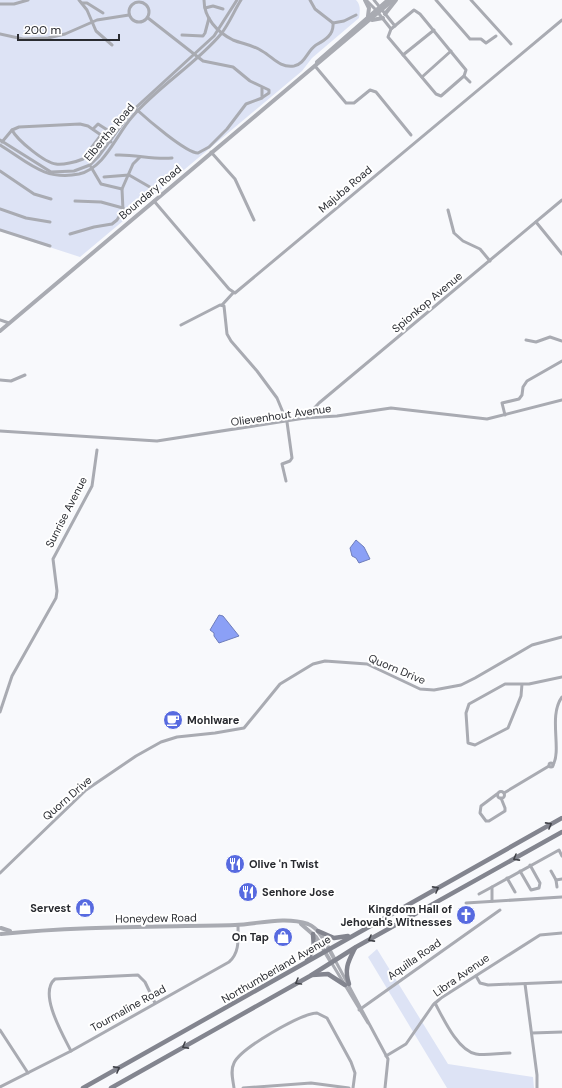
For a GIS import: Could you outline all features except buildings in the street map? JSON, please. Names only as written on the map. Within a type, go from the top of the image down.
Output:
[{"type":"main road","name":"Northumberland Avenue","points":[[83,1088],[562,818]]},
{"type":"main road","name":"Northumberland Avenue","points":[[111,1088],[310,976],[356,947],[562,832]]},
{"type":"main road","points":[[303,964],[314,949],[315,932],[334,938],[354,934]]},
{"type":"main road","points":[[347,985],[346,966],[356,947]]},
{"type":"main road","points":[[310,976],[328,974],[347,985]]},
{"type":"street","points":[[0,4],[14,4],[28,0]]},
{"type":"street","points":[[79,0],[98,34],[112,45]]},
{"type":"street","points":[[182,35],[203,36],[205,33],[208,18],[204,0]]},
{"type":"street","name":"Elbertha Road","points":[[221,31],[237,0]]},
{"type":"street","name":"Elbertha Road","points":[[1,143],[51,172],[74,171],[91,167],[103,158],[111,142],[136,109],[221,31],[241,0]]},
{"type":"street","points":[[208,18],[233,40],[262,50],[279,64],[293,66],[301,63],[313,47],[329,36],[333,30],[332,23],[315,9],[310,0]]},
{"type":"street","points":[[365,0],[379,10]]},
{"type":"street","points":[[358,26],[369,13],[369,6],[365,0]]},
{"type":"street","points":[[374,0],[379,10],[395,26]]},
{"type":"street","name":"Boundary Road","points":[[0,330],[314,67],[368,21],[388,0]]},
{"type":"street","points":[[368,21],[384,16],[394,0]]},
{"type":"street","name":"Boundary Road","points":[[314,67],[321,58],[358,26],[394,0]]},
{"type":"street","points":[[436,0],[470,39],[480,39],[486,43],[496,36]]},
{"type":"street","points":[[471,0],[511,44]]},
{"type":"street","points":[[138,1],[143,3],[148,8],[148,18],[142,22],[133,20],[129,15],[131,6],[138,1]]},
{"type":"street","points":[[82,4],[88,3],[103,13]]},
{"type":"street","points":[[205,8],[212,6],[223,9]]},
{"type":"street","points":[[416,10],[466,70],[464,76],[441,96],[436,94],[388,37],[391,29],[395,26],[416,10]]},
{"type":"street","points":[[0,34],[23,39],[41,39],[60,36],[92,22],[129,15]]},
{"type":"street","points":[[332,23],[344,21],[356,15]]},
{"type":"street","points":[[384,16],[391,29]]},
{"type":"street","points":[[84,26],[90,18]]},
{"type":"street","points":[[136,109],[162,131],[191,151],[198,153],[209,147],[227,129],[246,104],[263,97],[269,92],[233,67],[207,63],[148,18]]},
{"type":"street","name":"Majuba Road","points":[[222,305],[233,293],[336,210],[562,20]]},
{"type":"street","points":[[403,55],[434,30]]},
{"type":"street","points":[[422,77],[451,51]]},
{"type":"street","points":[[314,67],[346,103],[354,103],[368,91],[374,91],[411,135]]},
{"type":"street","points":[[464,76],[470,82]]},
{"type":"street","points":[[262,88],[263,97]]},
{"type":"street","points":[[1,143],[12,130],[23,127],[80,124],[93,130],[111,142]]},
{"type":"street","points":[[93,130],[98,124],[109,130]]},
{"type":"street","points":[[12,130],[20,142],[50,162],[57,164],[83,159],[101,135]]},
{"type":"street","points":[[211,152],[235,179],[254,220]]},
{"type":"street","points":[[116,155],[132,155],[156,159],[172,158]]},
{"type":"street","points":[[70,234],[94,227],[112,224],[119,218],[123,208],[122,189],[133,164],[140,157]]},
{"type":"street","points":[[91,167],[101,184],[122,189]]},
{"type":"street","points":[[0,171],[34,194],[50,199]]},
{"type":"street","points":[[104,177],[129,175],[155,190]]},
{"type":"street","name":"Spionkop Avenue","points":[[305,418],[562,200]]},
{"type":"street","points":[[75,201],[101,202],[123,208]]},
{"type":"street","points":[[154,201],[233,293]]},
{"type":"street","points":[[0,209],[26,218],[50,222]]},
{"type":"street","points":[[448,210],[454,232],[463,241],[480,249],[490,261]]},
{"type":"street","points":[[536,222],[562,254]]},
{"type":"street","points":[[0,230],[50,246]]},
{"type":"street","points":[[181,325],[222,305],[225,307],[227,334],[231,341],[272,390],[287,422],[292,459],[282,464],[286,481]]},
{"type":"street","points":[[0,320],[9,323]]},
{"type":"street","points":[[526,340],[536,342],[550,337],[562,341]]},
{"type":"street","points":[[505,415],[502,403],[519,399],[522,395],[523,385],[527,381],[562,361]]},
{"type":"street","points":[[0,380],[11,381],[24,375]]},
{"type":"street","name":"Olievenhout Avenue","points":[[0,431],[157,441],[305,418],[337,416],[396,408],[483,419],[505,415],[549,401],[562,400]]},
{"type":"street","name":"Sunrise Avenue","points":[[0,712],[12,676],[56,598],[58,592],[53,558],[92,486],[97,450]]},
{"type":"street","name":"Quorn Drive","points":[[0,873],[86,790],[136,756],[161,742],[173,738],[215,734],[244,728],[276,687],[313,664],[325,661],[367,664],[424,690],[434,690],[461,685],[476,678],[532,645],[562,637]]},
{"type":"street","points":[[522,684],[521,696],[508,728],[475,745],[468,743],[466,712],[468,705],[502,685],[522,684],[562,677]]},
{"type":"street","points":[[500,798],[504,797],[504,793],[551,766],[559,757],[558,705],[562,697]]},
{"type":"street","points":[[498,794],[506,808],[505,811],[489,821],[486,821],[480,813],[481,806],[500,791],[504,793]]},
{"type":"street","points":[[479,894],[560,849],[562,856]]},
{"type":"street","points":[[520,871],[529,888],[536,890],[540,887],[540,883],[530,865]]},
{"type":"street","points":[[551,872],[556,880],[557,887]]},
{"type":"street","points":[[507,878],[515,892]]},
{"type":"street","points":[[556,880],[562,879]]},
{"type":"street","points":[[492,887],[492,901]]},
{"type":"street","points":[[466,903],[562,897]]},
{"type":"street","name":"Aquilla Road","points":[[361,1009],[500,910]]},
{"type":"street","name":"Honeydew Road","points":[[0,934],[13,932],[238,925],[278,922],[300,922],[309,925],[315,932]]},
{"type":"street","name":"Tourmaline Road","points":[[0,1087],[71,1051],[232,959],[237,949],[238,925]]},
{"type":"street","points":[[0,927],[0,934]]},
{"type":"street","name":"Honeydew Road","points":[[0,927],[13,932]]},
{"type":"street","points":[[315,932],[374,1031],[386,1056],[388,1063],[385,1088]]},
{"type":"street","name":"Libra Avenue","points":[[386,1056],[406,1044],[435,1004],[505,955],[540,935],[562,933]]},
{"type":"street","points":[[71,1051],[50,1004],[51,984],[55,979],[138,975],[145,982],[155,1003]]},
{"type":"street","points":[[476,976],[483,984],[562,982]]},
{"type":"street","points":[[525,984],[538,1080],[537,1088]]},
{"type":"street","points":[[435,1004],[460,1044],[468,1050],[476,1054],[510,1053]]},
{"type":"street","points":[[234,1088],[232,1069],[237,1059],[263,1038],[307,1014],[317,1012],[327,1018],[351,1062],[355,1073],[353,1088]]},
{"type":"street","points":[[0,1030],[28,1073]]},
{"type":"street","points":[[532,1033],[562,1032]]},
{"type":"street","points":[[243,1088],[311,1083],[349,1088]]},
{"type":"shaded area","points":[[0,0],[356,0],[359,4],[360,11],[359,18],[312,58],[302,71],[80,257],[0,231]]},
{"type":"shaded area","points":[[377,949],[448,1064],[533,1077],[534,1088],[447,1088],[368,957]]},
{"type":"water","points":[[356,540],[364,547],[370,559],[359,563],[356,558],[352,556],[350,548]]},
{"type":"water","points":[[219,615],[223,616],[239,636],[219,643],[214,636],[214,633],[210,630]]},
{"type":"place","name":"Mohlware","points":[[173,720]]},
{"type":"place","name":"Olive 'n Twist","points":[[235,864]]},
{"type":"place","name":"Senhore Jose","points":[[248,892]]},
{"type":"place","name":"Servest","points":[[85,908]]},
{"type":"place","name":"Kingdom Hall of Jehovah's Witnesses","points":[[466,915]]},
{"type":"place","name":"On Tap","points":[[283,937]]}]
